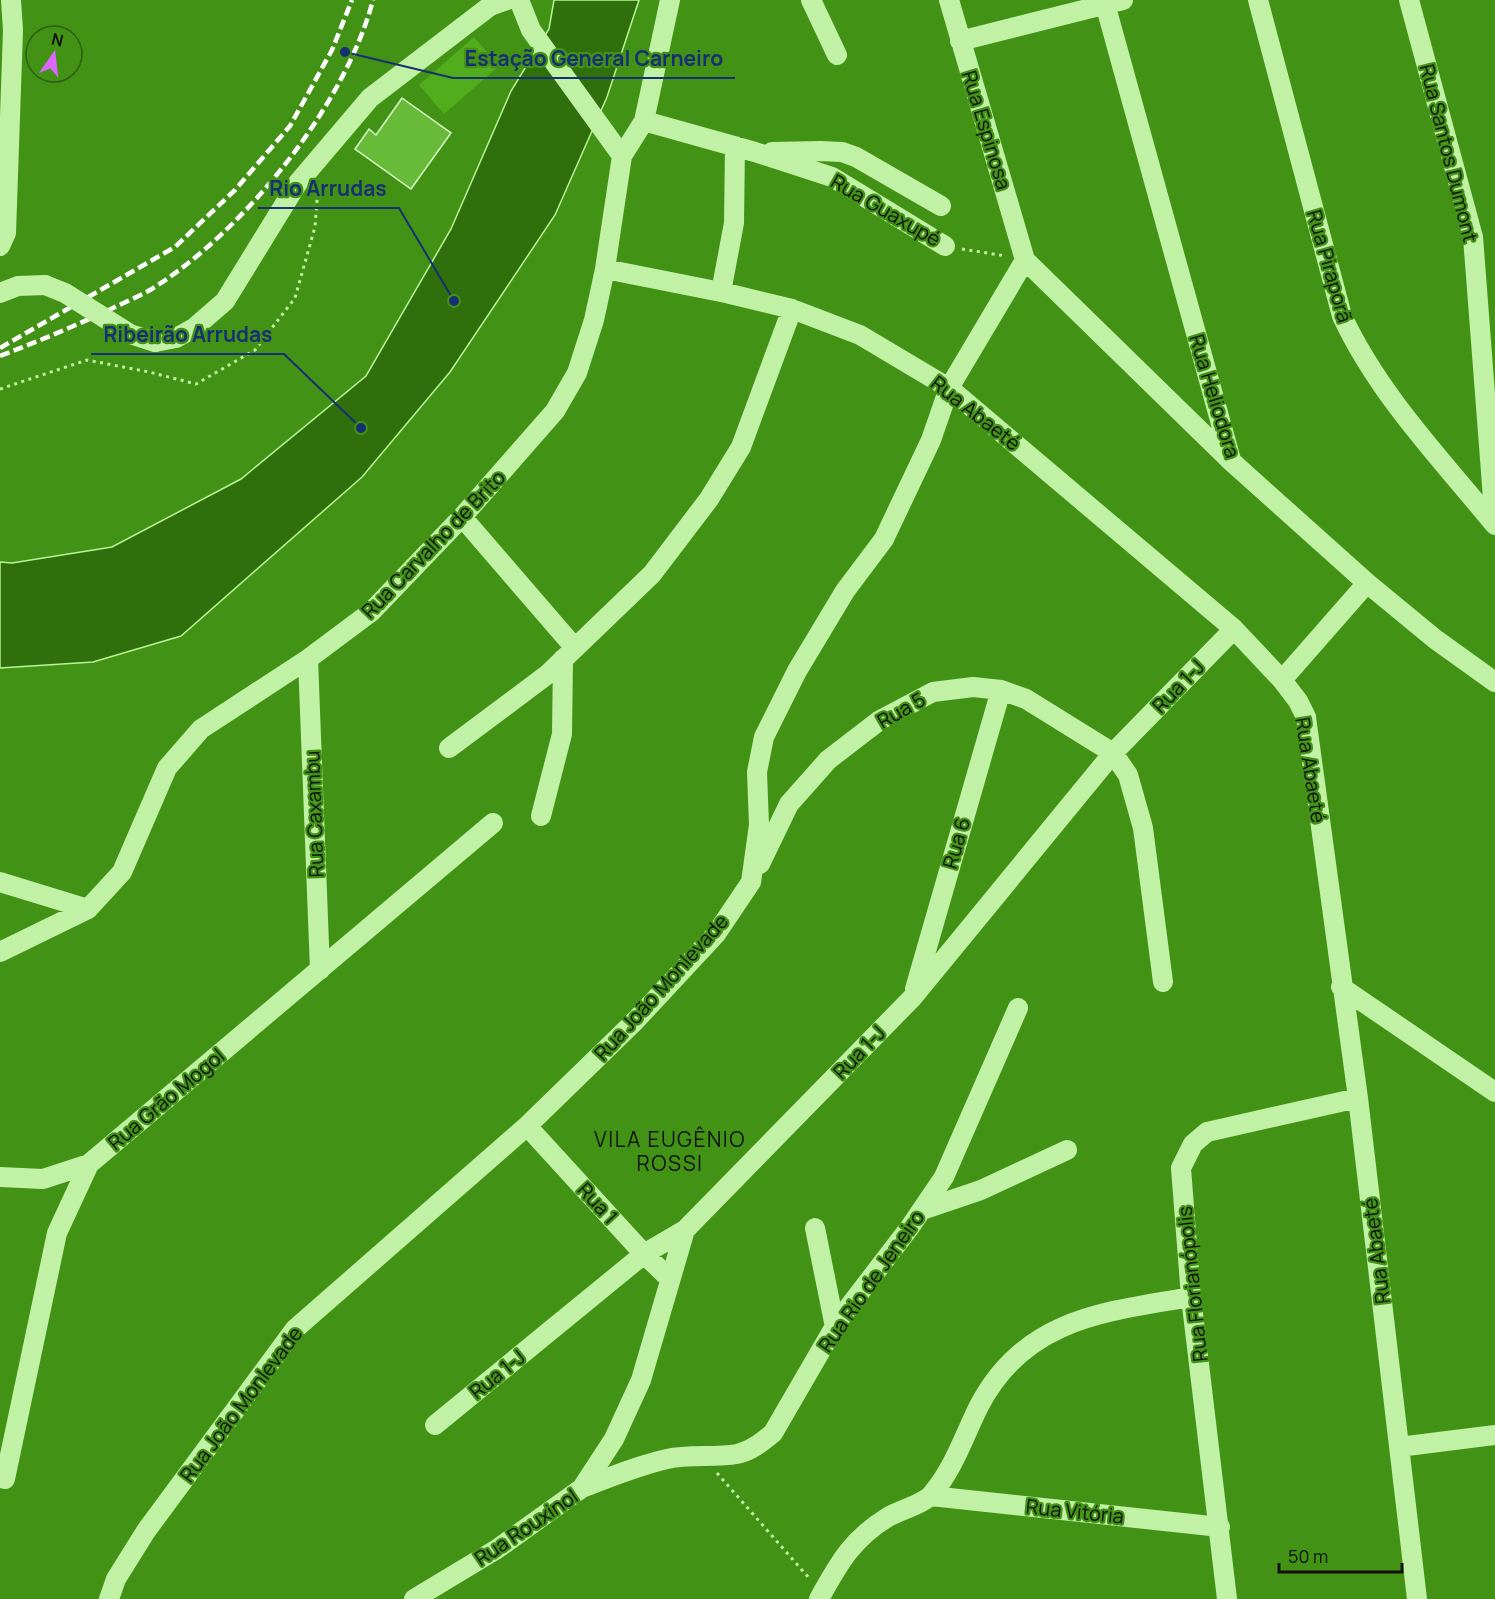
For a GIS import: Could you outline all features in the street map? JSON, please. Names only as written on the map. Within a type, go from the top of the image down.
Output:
[{"type":"street","points":[[3,240],[13,30],[11,0]]},
{"type":"street","points":[[0,293],[18,286],[45,285],[65,293],[130,334],[155,342],[176,338],[194,328],[225,301],[297,184],[370,98],[490,6],[507,0]]},
{"type":"street","points":[[519,0],[531,30],[622,156]]},
{"type":"street","name":"Rua Carvalho de Brito","points":[[0,952],[88,909],[122,872],[167,768],[201,729],[308,659],[371,612],[462,517],[555,411],[577,373],[594,320],[605,269],[622,156],[644,121],[670,0]]},
{"type":"street","points":[[811,0],[837,55]]},
{"type":"street","name":"Rua Espinosa","points":[[949,0],[1025,260]]},
{"type":"street","name":"Rua Piraporã","points":[[1258,0],[1342,316],[1357,348],[1379,383],[1495,525]]},
{"type":"street","name":"Rua Santos Dumont","points":[[1409,0],[1473,237],[1495,525]]},
{"type":"street","points":[[960,41],[1110,2]]},
{"type":"street","name":"Rua Heliodora","points":[[1110,2],[1232,462],[1367,583],[1435,639],[1495,682]]},
{"type":"street","name":"Rua Guaxupé","points":[[644,121],[735,146],[832,177],[945,246]]},
{"type":"street","points":[[721,292],[734,223],[735,146]]},
{"type":"street","points":[[755,152],[842,152],[856,157],[941,206]]},
{"type":"street","points":[[1025,260],[1232,462]]},
{"type":"street","name":"Rua João Monlevade","points":[[109,1599],[116,1579],[146,1531],[295,1329],[527,1126],[635,1021],[716,934],[751,882],[759,825],[758,772],[764,737],[796,671],[845,591],[884,539],[931,440],[949,388],[1025,260]]},
{"type":"street","name":"Rua Abaeté","points":[[605,269],[792,309],[860,335],[949,388],[1234,628],[1299,700],[1306,717],[1341,987],[1358,1098],[1417,1599]]},
{"type":"street","points":[[449,748],[548,674],[652,574],[709,499],[741,447],[792,309]]},
{"type":"street","points":[[462,517],[569,654],[562,734],[541,816]]},
{"type":"street","points":[[1282,680],[1367,583]]},
{"type":"street","name":"Rua 1-J","points":[[435,1425],[644,1254],[685,1230],[913,997],[1113,753],[1234,628]]},
{"type":"street","name":"Rua Caxambu","points":[[308,659],[320,969]]},
{"type":"street","name":"Rua 5","points":[[751,882],[789,804],[828,760],[880,720],[933,692],[973,687],[1001,690],[1026,699],[1113,753]]},
{"type":"street","name":"Rua 6","points":[[913,997],[1001,690]]},
{"type":"street","points":[[1113,753],[1128,775],[1143,828],[1163,982]]},
{"type":"street","name":"Rua Grão Mogol","points":[[4,1479],[57,1233],[89,1164],[493,823]]},
{"type":"street","points":[[0,882],[88,909]]},
{"type":"street","points":[[1341,987],[1495,1092]]},
{"type":"street","name":"Rua Rio de Jeneiro","points":[[582,1488],[625,1471],[668,1459],[738,1454],[757,1446],[773,1433],[835,1326],[944,1177],[1018,1008]]},
{"type":"street","name":"Rua Florianópolis","points":[[1227,1599],[1191,1297],[1181,1168],[1193,1143],[1207,1132],[1358,1098]]},
{"type":"street","name":"Rua 1","points":[[527,1126],[644,1254],[670,1279]]},
{"type":"street","points":[[922,1210],[981,1190],[1067,1150]]},
{"type":"street","points":[[0,1177],[43,1179],[89,1164]]},
{"type":"street","points":[[815,1228],[835,1326]]},
{"type":"street","name":"Rua Rouxinol","points":[[414,1599],[496,1549],[582,1488],[614,1439],[641,1380],[685,1230]]},
{"type":"street","points":[[821,1596],[850,1547],[888,1517],[931,1496],[956,1458],[980,1405],[998,1378],[1037,1339],[1058,1328],[1117,1310],[1191,1297]]},
{"type":"street","points":[[1399,1448],[1495,1435]]},
{"type":"street","name":"Rua Vitória","points":[[931,1496],[1220,1527]]},
{"type":"path","name":"Rua Guaxupé","points":[[945,246],[1025,260]]},
{"type":"path","points":[[702,1455],[821,1596]]},
{"type":"shaded area","points":[[554,0],[639,0],[607,97],[555,215],[450,372],[362,477],[181,636],[93,662],[0,668],[0,562],[12,563],[112,547],[241,479],[366,376],[451,229],[511,91],[549,29]]},
{"type":"shaded area","points":[[474,37],[499,66],[444,114],[419,85]]},
{"type":"building","points":[[402,98],[451,133],[411,189],[355,149],[369,129],[376,135]]},
{"type":"railway","points":[[0,348],[175,247],[235,190],[290,126],[332,50],[352,0]]},
{"type":"railway","points":[[0,356],[145,293],[185,266],[220,236],[286,163],[315,123],[359,41],[373,0]]},
{"type":"place","name":"Estação General Carneiro","points":[[345,52]]},
{"type":"place","name":"Rio Arrudas","points":[[454,301]]},
{"type":"place","name":"Ribeirão Arrudas","points":[[361,428]]},
{"type":"district","name":"VILA EUGÊNIO ROSSI","points":[[670,1151]]}]
